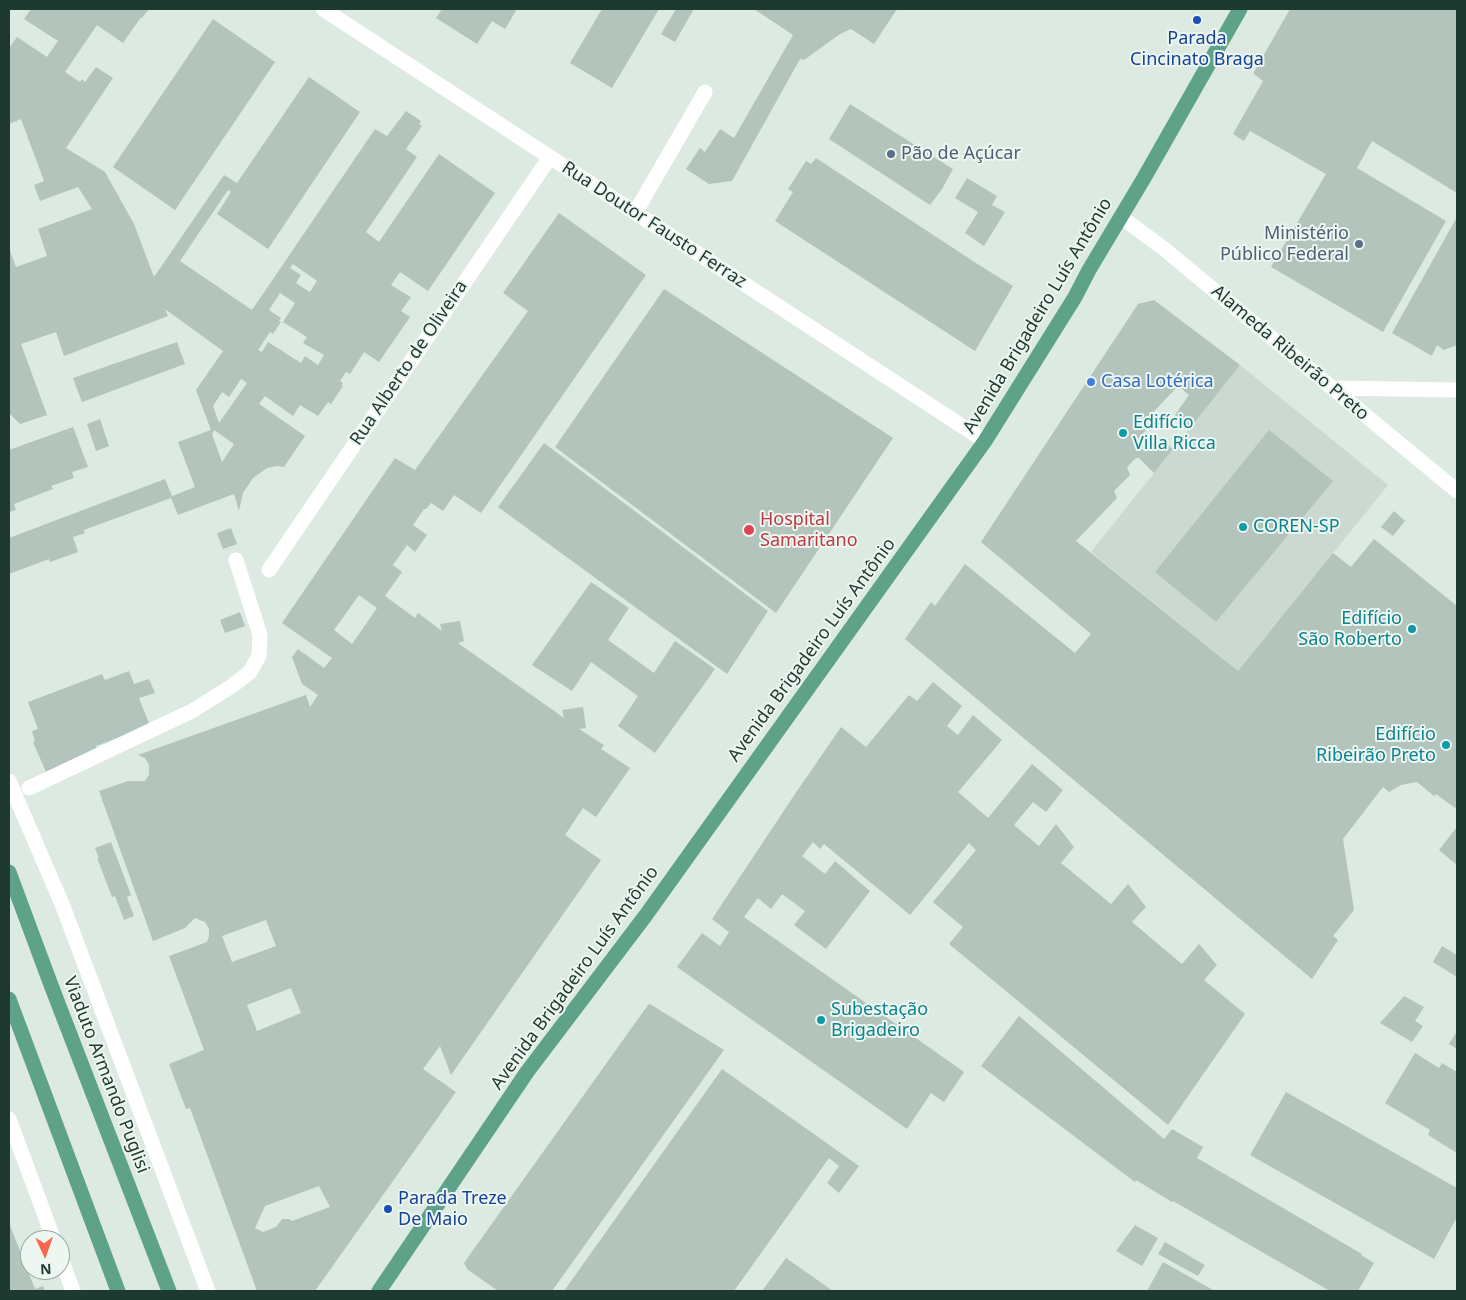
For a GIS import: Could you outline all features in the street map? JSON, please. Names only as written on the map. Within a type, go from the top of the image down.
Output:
[{"type":"main road","name":"Avenida Brigadeiro Luís Antônio","points":[[379,1291],[527,1072],[646,915],[986,440],[1075,297],[1240,9]]},
{"type":"main road","name":"Viaduto Armando Puglisi","points":[[9,872],[169,1291]]},
{"type":"main road","points":[[9,999],[118,1291]]},
{"type":"street","name":"Rua Doutor Fausto Ferraz","points":[[323,9],[986,440]]},
{"type":"street","points":[[635,213],[705,92]]},
{"type":"street","name":"Rua Alberto de Oliveira","points":[[269,570],[550,157]]},
{"type":"street","name":"Alameda Ribeirão Preto","points":[[1121,217],[1163,248],[1457,491]]},
{"type":"street","points":[[1332,388],[1457,390]]},
{"type":"street","points":[[29,788],[192,711],[232,686],[250,672],[259,656],[260,635],[236,560]]},
{"type":"street","points":[[9,781],[62,904],[208,1291]]},
{"type":"street","points":[[9,1119],[50,1230]]},
{"type":"shaded area","points":[[1240,365],[1388,485],[1238,671],[1091,552]]},
{"type":"building","points":[[31,9],[149,9],[123,43],[97,25],[65,72],[80,82],[82,79],[85,82],[96,67],[113,78],[66,148],[105,172],[134,224],[154,277],[224,175],[237,183],[309,77],[360,112],[268,249],[217,214],[231,192],[228,190],[180,261],[252,310],[375,129],[387,136],[406,111],[421,121],[419,124],[422,126],[406,149],[417,157],[366,232],[379,242],[439,154],[495,193],[428,291],[400,272],[391,285],[411,297],[401,311],[410,317],[379,362],[364,352],[350,374],[346,372],[340,381],[343,383],[341,386],[343,386],[331,404],[328,402],[318,416],[300,405],[293,416],[265,396],[259,404],[305,436],[284,467],[267,468],[253,478],[243,493],[239,511],[234,494],[178,515],[171,498],[84,530],[85,533],[73,537],[78,552],[50,562],[49,559],[9,574],[9,538],[165,479],[172,496],[195,487],[178,442],[211,430],[196,390],[223,351],[165,309],[168,316],[64,356],[56,332],[21,344],[47,415],[20,424],[9,413],[9,248],[16,267],[47,256],[38,229],[92,209],[78,187],[40,201],[34,185],[44,181],[21,119],[9,124],[9,48],[17,37],[47,57],[58,41],[24,19]],"holes":[[[293,264],[317,281],[310,292],[296,283],[301,275],[290,268]],[[280,293],[295,303],[283,322],[307,337],[303,343],[324,355],[318,365],[305,356],[301,363],[268,342],[262,352],[258,350],[270,332],[273,334],[281,322],[279,321],[281,318],[269,310]],[[241,379],[247,383],[219,423],[213,406],[222,392],[229,397]],[[214,430],[234,444],[222,462],[212,434]]]},
{"type":"building","points":[[442,9],[517,9],[505,29],[492,21],[477,44],[436,18]]},
{"type":"building","points":[[602,9],[659,9],[612,88],[570,63]]},
{"type":"building","points":[[676,9],[694,9],[675,42],[661,34]]},
{"type":"building","points":[[754,9],[897,9],[874,44],[851,29],[840,34],[804,60],[800,59],[732,181],[709,184],[686,169],[700,148],[705,152],[720,129],[734,138],[793,35]]},
{"type":"building","points":[[1290,9],[1457,9],[1457,193],[1372,141],[1357,168],[1446,221],[1383,332],[1271,267],[1326,174],[1250,131],[1244,141],[1233,134],[1263,81],[1254,72]]},
{"type":"building","points":[[213,19],[275,62],[175,210],[113,167]]},
{"type":"building","name":"Pão de Açúcar","points":[[850,104],[953,169],[930,205],[829,139]]},
{"type":"building","points":[[816,158],[1013,286],[975,351],[775,221],[793,192],[788,189],[806,161],[811,164]]},
{"type":"building","points":[[967,178],[997,196],[992,205],[1005,212],[984,246],[965,233],[978,212],[955,198]]},
{"type":"building","points":[[559,213],[646,275],[481,513],[454,495],[443,511],[431,503],[424,509],[413,525],[427,535],[415,552],[407,545],[393,565],[402,572],[385,596],[415,618],[418,613],[442,631],[440,624],[460,621],[464,641],[458,643],[564,718],[562,710],[583,707],[586,728],[579,729],[604,745],[601,749],[630,768],[596,817],[583,808],[565,835],[601,860],[451,1075],[440,1046],[423,1069],[456,1092],[315,1291],[257,1291],[190,1108],[186,1109],[169,1064],[204,1050],[169,956],[207,942],[209,929],[205,922],[195,918],[185,928],[153,941],[99,791],[128,781],[145,781],[149,775],[149,765],[145,758],[138,755],[306,695],[310,707],[318,695],[302,684],[292,657],[298,649],[324,668],[332,658],[282,623],[395,458],[415,470],[528,311],[503,293]],"holes":[[[359,595],[377,608],[352,644],[334,630]],[[266,920],[276,946],[232,962],[222,936]],[[291,988],[301,1013],[257,1031],[247,1005]],[[319,1186],[330,1207],[292,1221],[282,1219],[276,1227],[263,1232],[255,1228],[265,1206]]]},
{"type":"building","points":[[1457,217],[1457,345],[1444,350],[1437,345],[1432,356],[1392,333]]},
{"type":"building","name":"Hospital Samaritano","points":[[664,289],[893,438],[776,613],[555,447]]},
{"type":"building","points":[[1154,300],[1240,365],[1191,427],[1175,415],[1189,395],[1178,386],[1141,425],[1147,429],[1134,443],[1146,452],[1157,437],[1173,449],[1154,473],[1139,458],[1136,458],[1127,467],[1130,475],[1114,491],[1117,498],[1076,541],[1238,671],[1333,553],[1351,567],[1374,539],[1457,606],[1457,805],[1455,808],[1436,794],[1434,796],[1417,782],[1401,785],[1389,792],[1383,787],[1343,839],[1354,910],[1333,936],[1338,940],[1312,979],[905,639],[931,602],[935,606],[965,564],[1075,653],[1091,634],[981,542],[1138,304]]},
{"type":"building","points":[[177,342],[185,364],[82,402],[73,378]]},
{"type":"building","points":[[100,419],[109,446],[96,451],[87,424]]},
{"type":"building","points":[[73,427],[88,467],[72,472],[74,478],[51,486],[53,489],[14,504],[16,510],[9,512],[9,450]]},
{"type":"building","name":"COREN-SP","points":[[1269,430],[1333,481],[1216,622],[1155,572]]},
{"type":"building","points":[[544,443],[768,611],[727,674],[498,507]]},
{"type":"building","points":[[1394,511],[1405,521],[1393,536],[1381,527]]},
{"type":"building","points":[[231,528],[237,544],[223,549],[217,533]]},
{"type":"building","points":[[591,582],[629,608],[608,640],[654,673],[675,641],[715,669],[655,753],[618,726],[638,696],[591,662],[572,691],[532,665]]},
{"type":"building","points":[[240,612],[245,626],[225,633],[220,620]]},
{"type":"building","points":[[129,671],[134,684],[149,679],[155,693],[139,698],[150,726],[96,746],[98,751],[46,772],[33,742],[35,741],[32,731],[38,729],[28,702],[102,674],[105,680]]},
{"type":"building","points":[[933,682],[962,706],[947,726],[958,735],[973,715],[1002,740],[958,792],[988,818],[1032,764],[1063,790],[1046,812],[1033,802],[1014,825],[1039,846],[1056,824],[1074,847],[1061,863],[1111,904],[1128,884],[1146,907],[1132,922],[1182,964],[1199,944],[1217,965],[1204,980],[1245,1014],[1168,1125],[949,944],[963,927],[933,902],[976,850],[969,843],[910,915],[824,844],[820,849],[813,842],[802,856],[825,874],[835,861],[870,891],[826,949],[794,925],[805,911],[782,894],[771,909],[758,898],[744,917],[964,1072],[944,1102],[931,1093],[907,1129],[677,967],[702,933],[720,946],[729,932],[712,919],[841,727],[866,747],[909,695],[917,701]]},
{"type":"building","points":[[1457,827],[1457,865],[1439,850]]},
{"type":"building","points":[[111,842],[131,895],[127,897],[134,916],[124,920],[115,896],[112,897],[95,848]]},
{"type":"building","points":[[1442,946],[1457,955],[1457,977],[1433,962]]},
{"type":"building","points":[[1404,996],[1424,1007],[1415,1021],[1423,1026],[1412,1042],[1380,1023]]},
{"type":"building","points":[[650,1004],[724,1050],[552,1291],[498,1291],[467,1269],[464,1263]]},
{"type":"building","points":[[1019,1016],[1164,1139],[1172,1129],[1203,1147],[1197,1158],[1362,1254],[1374,1263],[1358,1291],[1330,1291],[1136,1180],[1135,1182],[981,1066]]},
{"type":"building","points":[[1457,1031],[1457,1049],[1449,1044]]},
{"type":"building","points":[[1415,1053],[1439,1068],[1442,1063],[1457,1072],[1457,1153],[1428,1135],[1430,1130],[1385,1103]]},
{"type":"building","points":[[722,1069],[859,1166],[839,1193],[827,1183],[839,1166],[829,1158],[734,1291],[564,1291]]},
{"type":"building","points":[[1286,1092],[1457,1188],[1457,1217],[1434,1259],[1250,1155]]},
{"type":"building","points":[[9,1223],[20,1251],[20,1280],[31,1280],[35,1289],[43,1286],[45,1291],[9,1291]]},
{"type":"building","points":[[1135,1225],[1158,1238],[1142,1266],[1116,1251]]},
{"type":"building","points":[[1165,1242],[1205,1265],[1198,1276],[1158,1254]]},
{"type":"building","points":[[786,1258],[833,1291],[762,1291]]},
{"type":"building","points":[[1163,1262],[1215,1291],[1147,1291]]},
{"type":"place","name":"Parada Cincinato Braga","points":[[1197,20]]},
{"type":"place","name":"Pão de Açúcar","points":[[891,154]]},
{"type":"place","name":"Ministério Público Federal","points":[[1359,244]]},
{"type":"place","name":"Casa Lotérica","points":[[1091,382]]},
{"type":"place","name":"Edifício Villa Ricca","points":[[1123,433]]},
{"type":"place","name":"COREN-SP","points":[[1243,527]]},
{"type":"place","name":"Hospital Samaritano","points":[[749,530]]},
{"type":"place","name":"Edifício São Roberto","points":[[1412,629]]},
{"type":"place","name":"Edifício Ribeirão Preto","points":[[1446,745]]},
{"type":"place","name":"Subestação Brigadeiro","points":[[821,1020]]},
{"type":"place","name":"Parada Treze De Maio","points":[[388,1209]]}]
